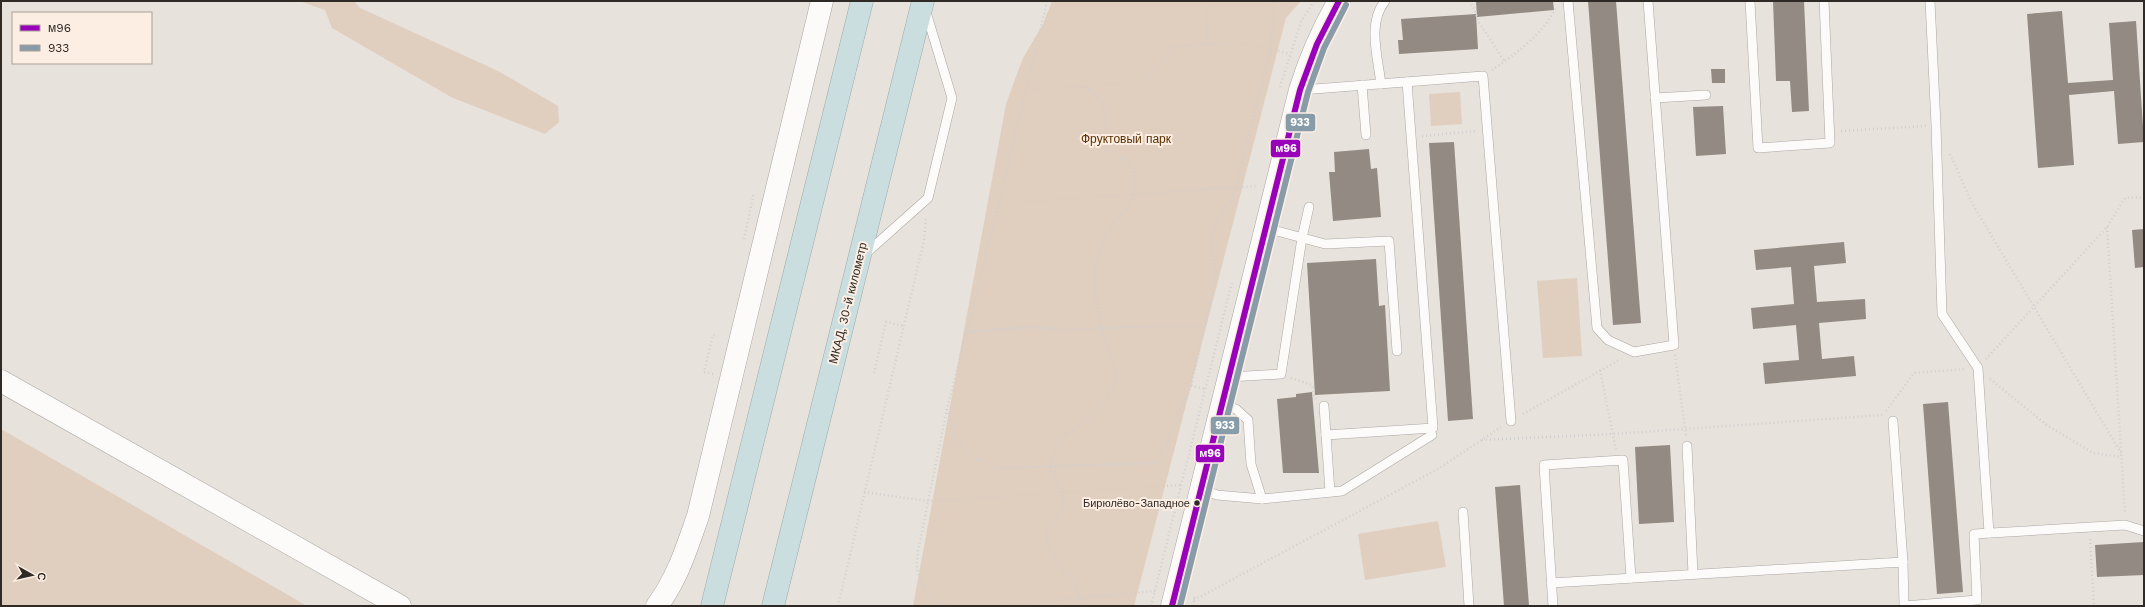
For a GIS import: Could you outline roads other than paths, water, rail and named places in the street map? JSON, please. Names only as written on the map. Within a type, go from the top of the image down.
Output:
[{"type":"highway","points":[[712,606],[862,1]]},
{"type":"highway","name":"МКАД, 30-й километр","points":[[773,606],[923,1]]},
{"type":"street","points":[[657,606],[671,587],[684,558],[698,516],[822,1]]},
{"type":"street","points":[[1172,606],[1191,487],[1222,404],[1300,90],[1309,58],[1339,1]]},
{"type":"street","points":[[1,381],[400,606]]},
{"type":"lane","points":[[859,259],[928,198],[952,98],[923,1]]},
{"type":"lane","points":[[1381,84],[1375,32],[1379,8],[1384,1]]},
{"type":"lane","points":[[1568,1],[1597,328],[1608,340],[1634,352],[1674,345],[1648,1]]},
{"type":"lane","points":[[1750,1],[1758,148],[1830,143],[1824,1]]},
{"type":"lane","points":[[1930,1],[1936,125],[1942,314],[1978,368],[1989,533]]},
{"type":"lane","points":[[1300,90],[1484,76],[1510,421]]},
{"type":"lane","points":[[1326,435],[1433,428],[1407,82]]},
{"type":"lane","points":[[1362,85],[1366,135]]},
{"type":"lane","points":[[1655,98],[1706,95]]},
{"type":"lane","points":[[1229,377],[1281,374],[1302,238],[1309,207]]},
{"type":"lane","points":[[1266,228],[1325,244],[1389,241],[1397,351]]},
{"type":"lane","points":[[1222,404],[1236,409],[1248,420],[1251,464],[1262,499]]},
{"type":"lane","points":[[1324,406],[1330,492]]},
{"type":"lane","points":[[1893,421],[1903,562],[1904,606],[1977,600],[1974,534],[2125,525],[2144,531]]},
{"type":"lane","points":[[1191,487],[1217,496],[1262,499],[1342,491],[1432,435]]},
{"type":"lane","points":[[1687,446],[1693,574]]},
{"type":"lane","points":[[1553,606],[1544,465],[1623,460],[1631,578]]},
{"type":"lane","points":[[1463,512],[1469,606]]},
{"type":"lane","points":[[1551,583],[1903,562]]},
{"type":"place","name":"Бирюлёво-Западное","points":[[1197,503]]},
{"type":"park label","name":"Фруктовый парк","points":[[1126,139]]}]
